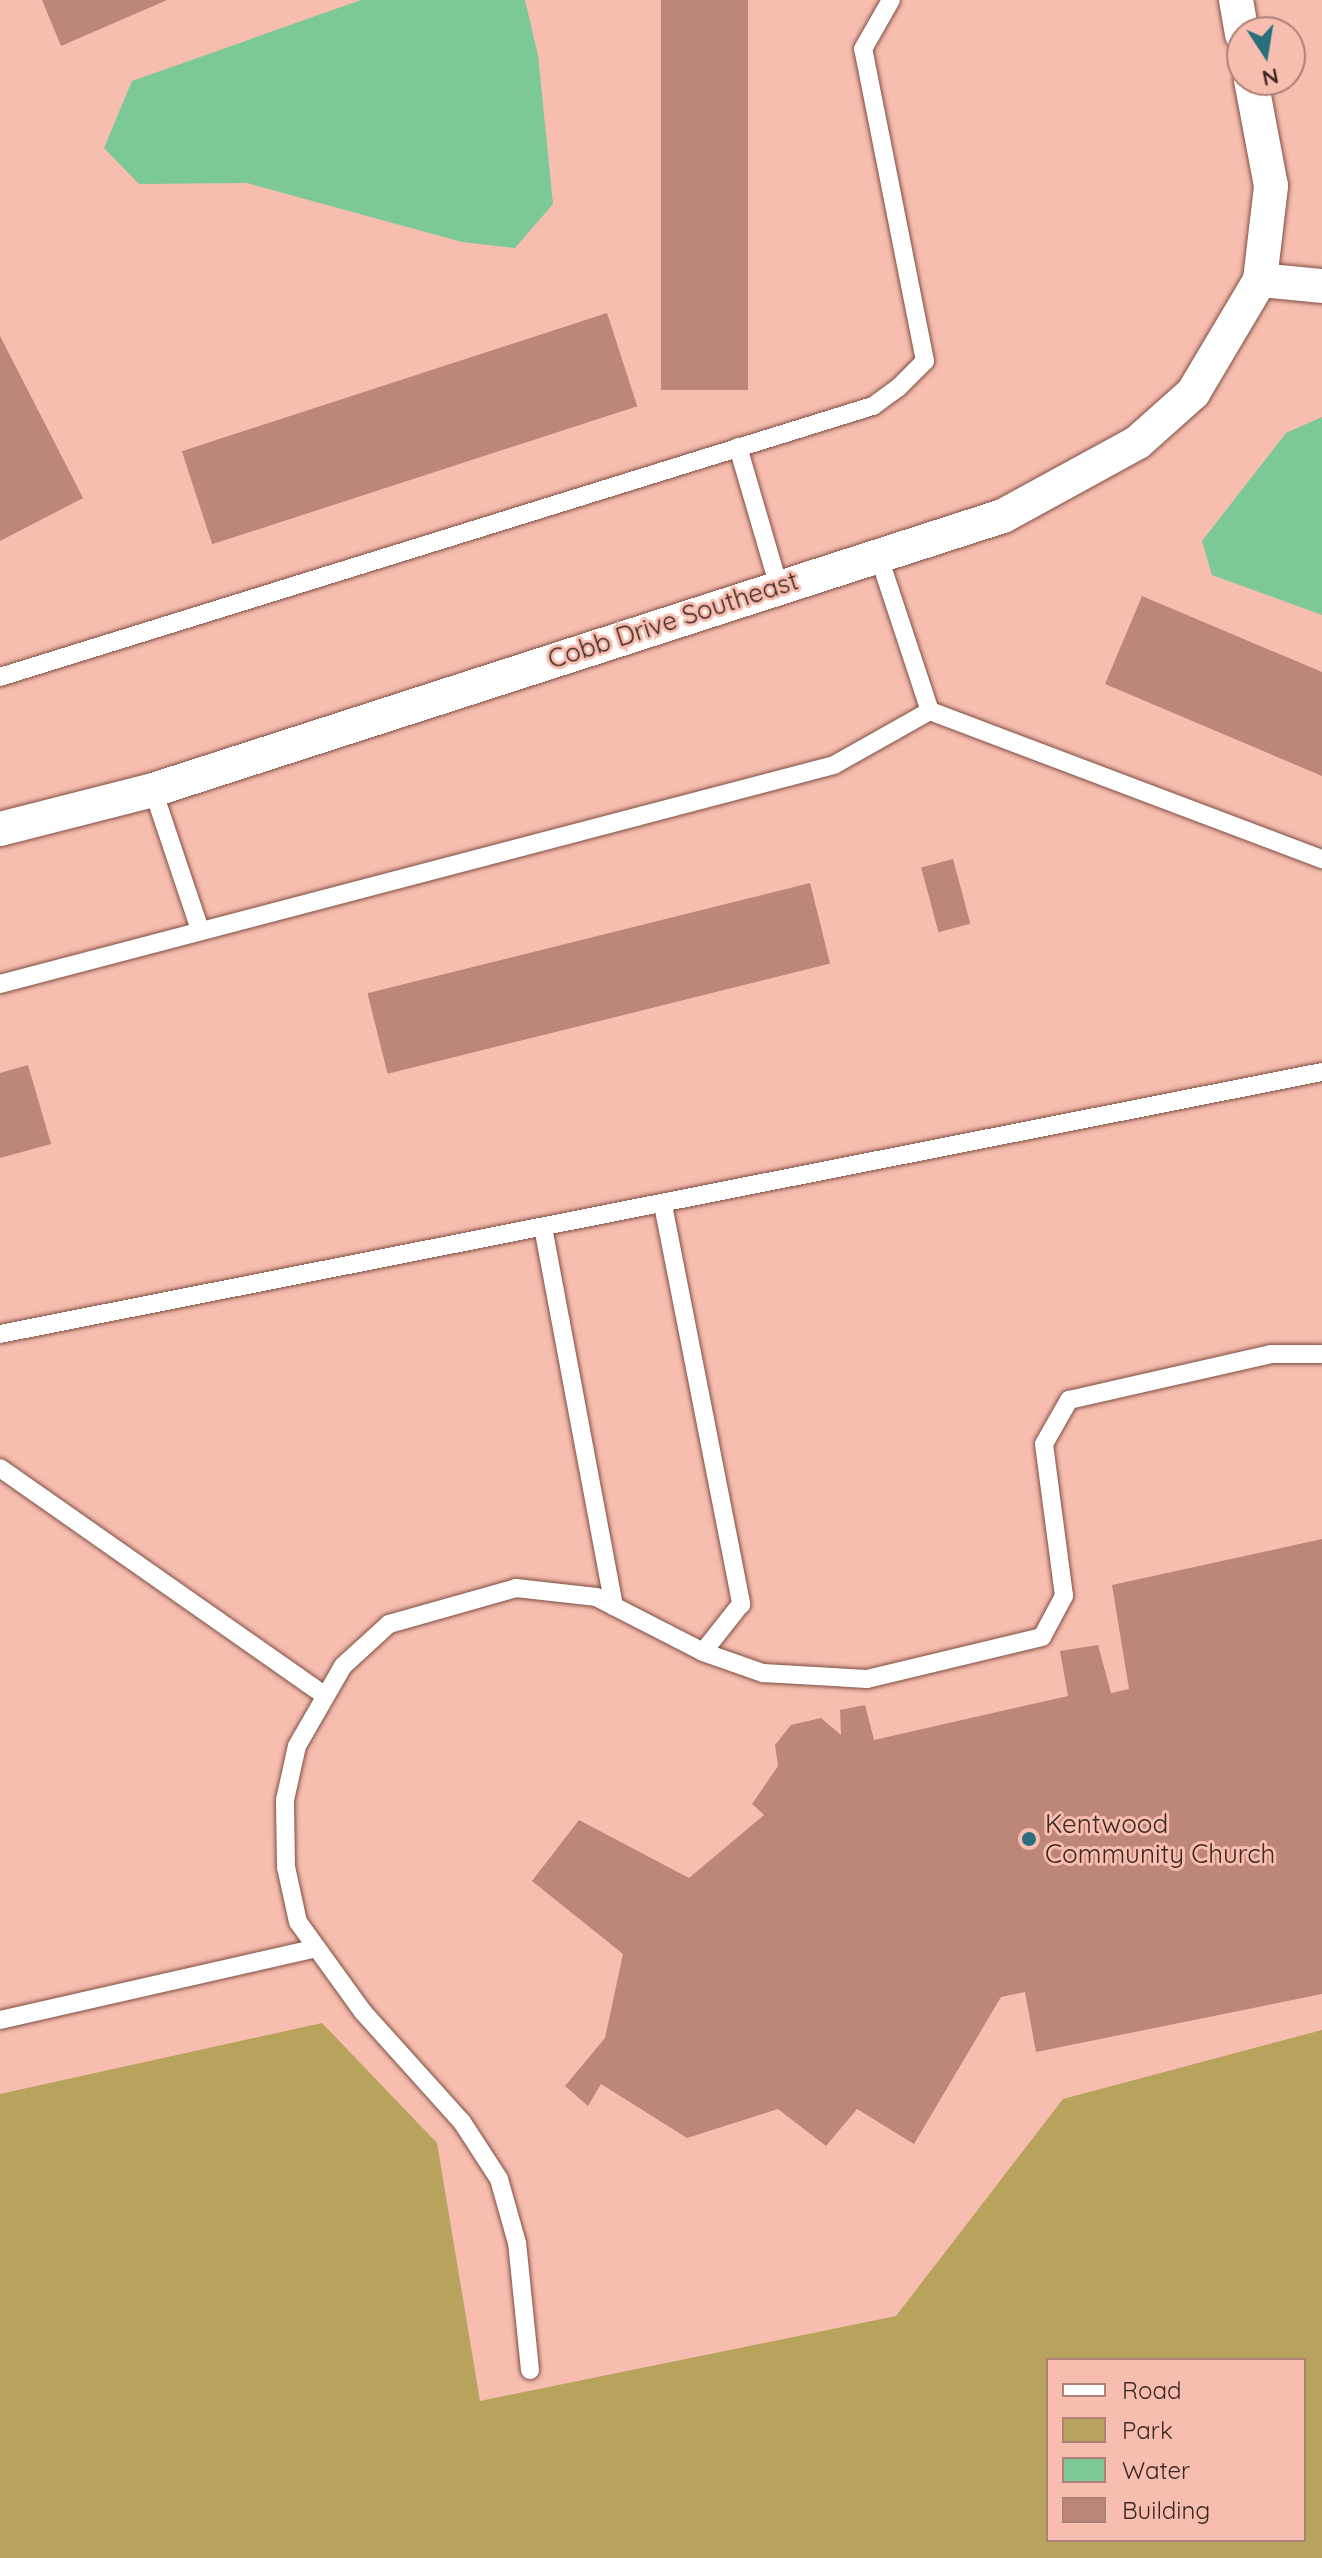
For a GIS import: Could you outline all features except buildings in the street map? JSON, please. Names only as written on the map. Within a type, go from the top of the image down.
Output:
[{"type":"street","points":[[1254,96],[1271,186],[1260,280],[1322,286]]},
{"type":"street","name":"Cobb Drive Southeast","points":[[0,829],[153,790],[778,584],[879,557],[1003,516],[1138,442],[1193,393],[1260,280]]},
{"type":"lane","points":[[0,677],[873,406],[925,361],[863,49],[891,0]]},
{"type":"lane","points":[[738,447],[778,584]]},
{"type":"lane","points":[[879,557],[930,711]]},
{"type":"lane","points":[[930,711],[1322,859]]},
{"type":"lane","points":[[0,984],[834,765],[930,711]]},
{"type":"lane","points":[[153,790],[200,930]]},
{"type":"lane","points":[[0,1334],[1322,1072]]},
{"type":"lane","points":[[663,1205],[741,1604],[703,1652]]},
{"type":"lane","points":[[543,1227],[614,1606]]},
{"type":"lane","points":[[530,2370],[517,2243],[499,2179],[419,2067],[363,2012],[298,1922],[286,1867],[285,1800],[297,1746],[324,1695],[389,1624],[435,1605],[516,1588],[596,1597],[703,1652],[763,1673],[867,1679],[1042,1637],[1064,1596],[1044,1444],[1069,1400],[1271,1354],[1322,1354]]},
{"type":"lane","points":[[0,1468],[324,1695]]},
{"type":"lane","points":[[0,2020],[316,1948]]},
{"type":"green space","points":[[322,2023],[437,2143],[480,2401],[896,2316],[1063,2099],[1322,2030],[1322,2558],[0,2558],[0,2094]]},
{"type":"water","points":[[361,0],[525,0],[538,55],[553,204],[515,248],[462,242],[247,183],[139,184],[104,148],[132,81]]},
{"type":"water","points":[[1322,417],[1322,615],[1212,575],[1202,541],[1286,433]]},
{"type":"place","name":"Kentwood Community Church","points":[[1029,1839]]}]
